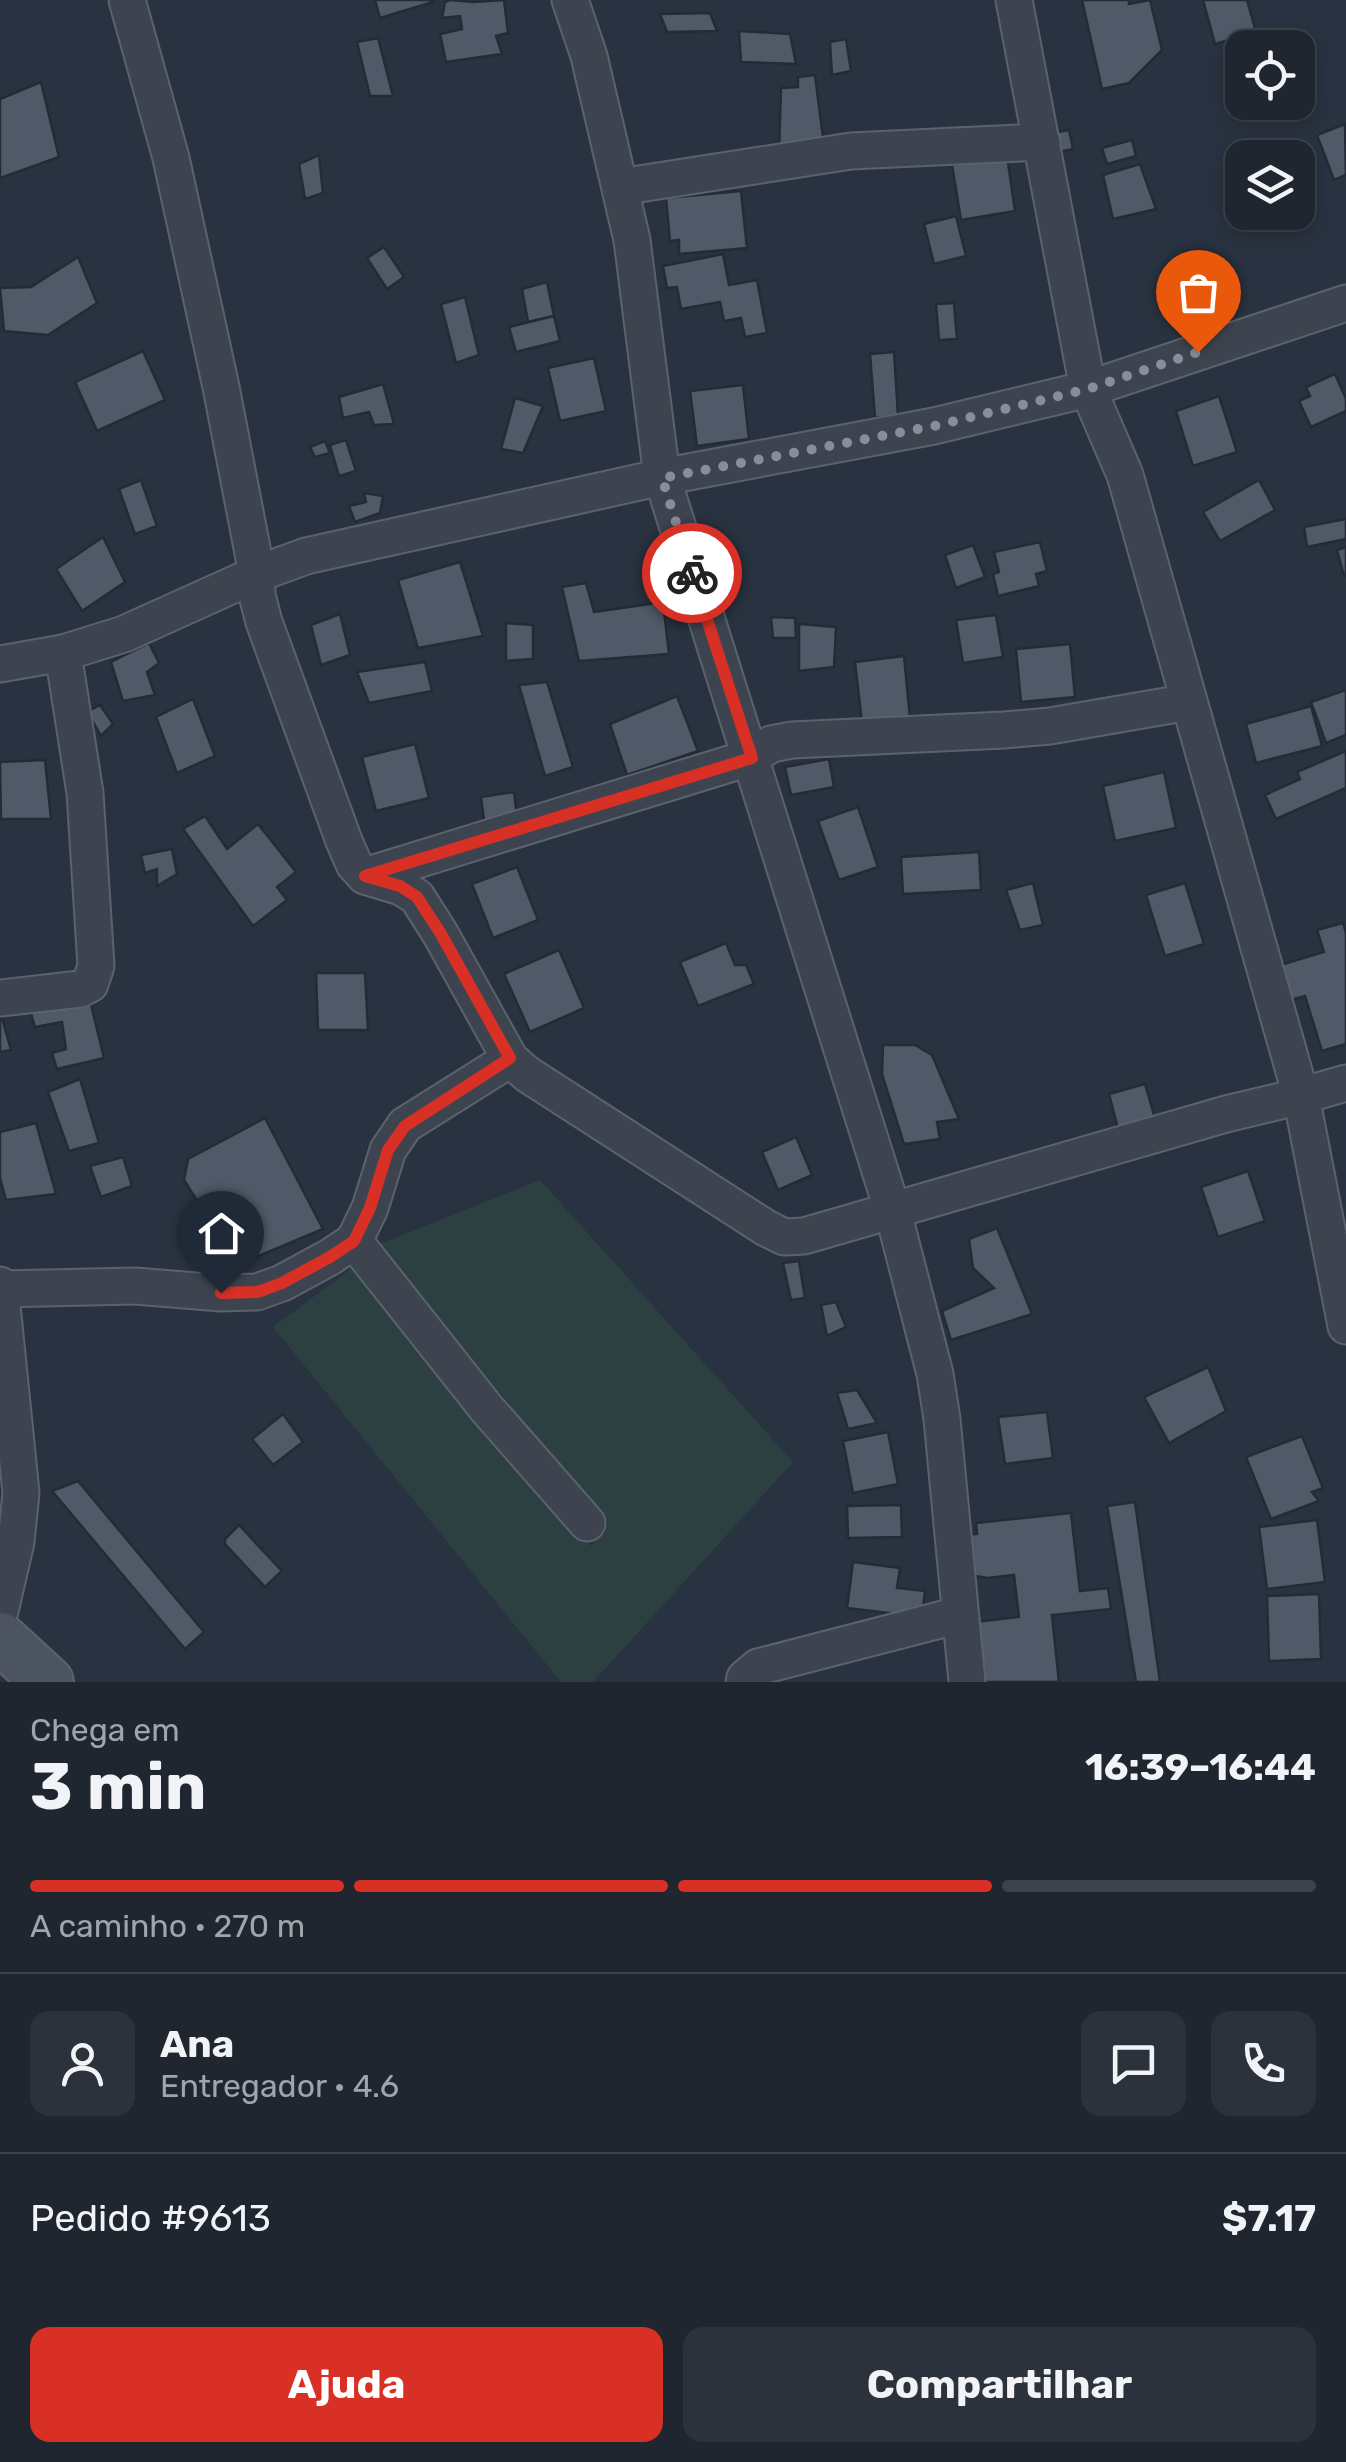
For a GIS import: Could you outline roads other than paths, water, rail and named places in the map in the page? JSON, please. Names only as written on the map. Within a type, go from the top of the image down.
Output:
[{"type":"main road","points":[[0,1638],[48,1682]]},
{"type":"street","points":[[127,0],[171,158],[221,386],[264,622],[349,852],[365,876],[400,886],[417,897],[510,1058],[527,1074],[784,1236],[804,1236],[893,1212],[1208,1119],[1346,1083]]},
{"type":"street","points":[[570,0],[589,56],[632,240],[662,478],[893,1212],[937,1389],[967,1682]]},
{"type":"street","points":[[1014,0],[1088,389],[1125,475],[1301,1096],[1346,1326]]},
{"type":"street","points":[[620,186],[851,151],[1042,142]]},
{"type":"street","points":[[0,664],[63,654],[124,634],[256,574],[306,556],[662,478],[934,426],[1088,389],[1346,302]]},
{"type":"street","points":[[0,998],[80,989],[90,984],[96,966],[84,793],[63,654]]},
{"type":"street","points":[[365,876],[752,758],[770,744],[1050,726],[1189,702]]},
{"type":"street","points":[[0,1611],[16,1542],[21,1493],[0,1288],[135,1286],[221,1293],[258,1292],[282,1283],[354,1241],[370,1208],[388,1150],[405,1126],[510,1058]]},
{"type":"street","points":[[354,1241],[486,1409],[587,1523]]},
{"type":"street","points":[[744,1682],[758,1667],[959,1615]]}]
